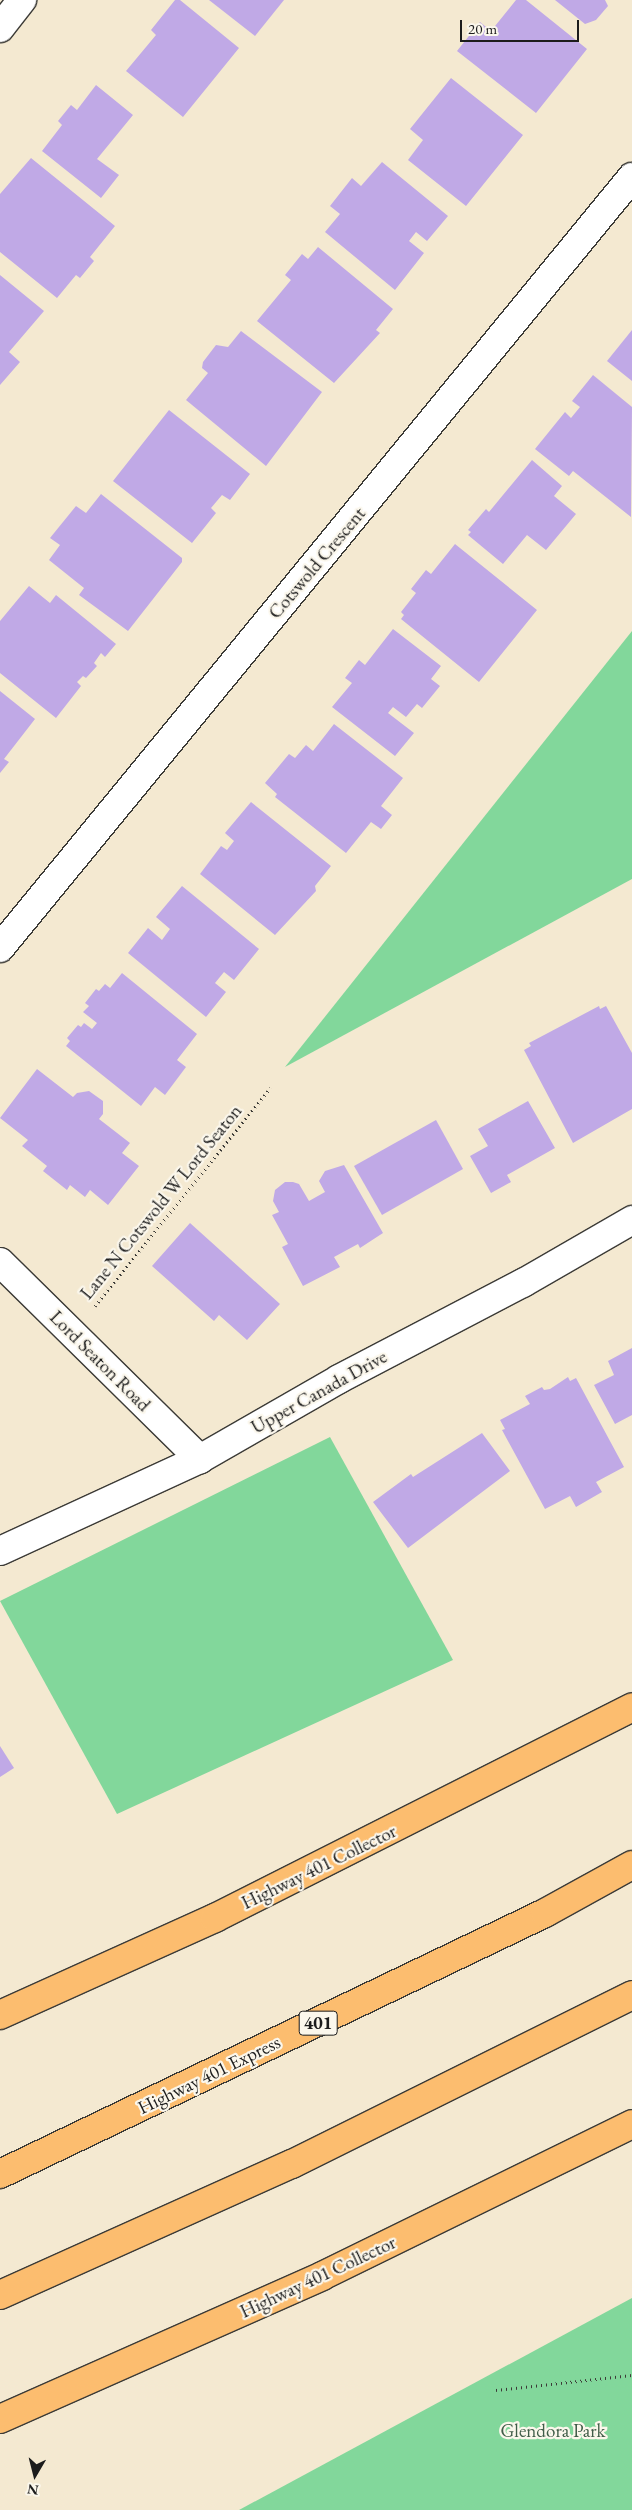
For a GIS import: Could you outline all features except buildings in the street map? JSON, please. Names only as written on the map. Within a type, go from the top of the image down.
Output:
[{"type":"highway","name":"Highway 401 Collector","points":[[0,2015],[215,1918],[535,1759],[632,1707]]},
{"type":"highway","name":"Highway 401 Express","points":[[0,2174],[544,1913],[632,1865]]},
{"type":"highway","points":[[0,2295],[292,2164],[632,1995]]},
{"type":"highway","name":"Highway 401 Collector","points":[[0,2419],[322,2276],[632,2124]]},
{"type":"street","points":[[0,28],[22,0]]},
{"type":"street","name":"Cotswold Crescent","points":[[0,948],[583,241],[632,177]]},
{"type":"street","name":"Upper Canada Drive","points":[[0,1551],[200,1459],[331,1384],[523,1283],[632,1220]]},
{"type":"street","name":"Lord Seaton Road","points":[[0,1262],[200,1459]]},
{"type":"path","name":"Lane N Cotswold W Lord Seaton","points":[[73,1334],[270,1088]]},
{"type":"path","points":[[496,2390],[632,2375]]},
{"type":"green space","points":[[632,631],[632,879],[285,1067]]},
{"type":"green space","points":[[330,1437],[453,1660],[117,1814],[0,1601]]},
{"type":"green space","name":"Glendora Park","points":[[632,2298],[632,2510],[239,2510]]}]
